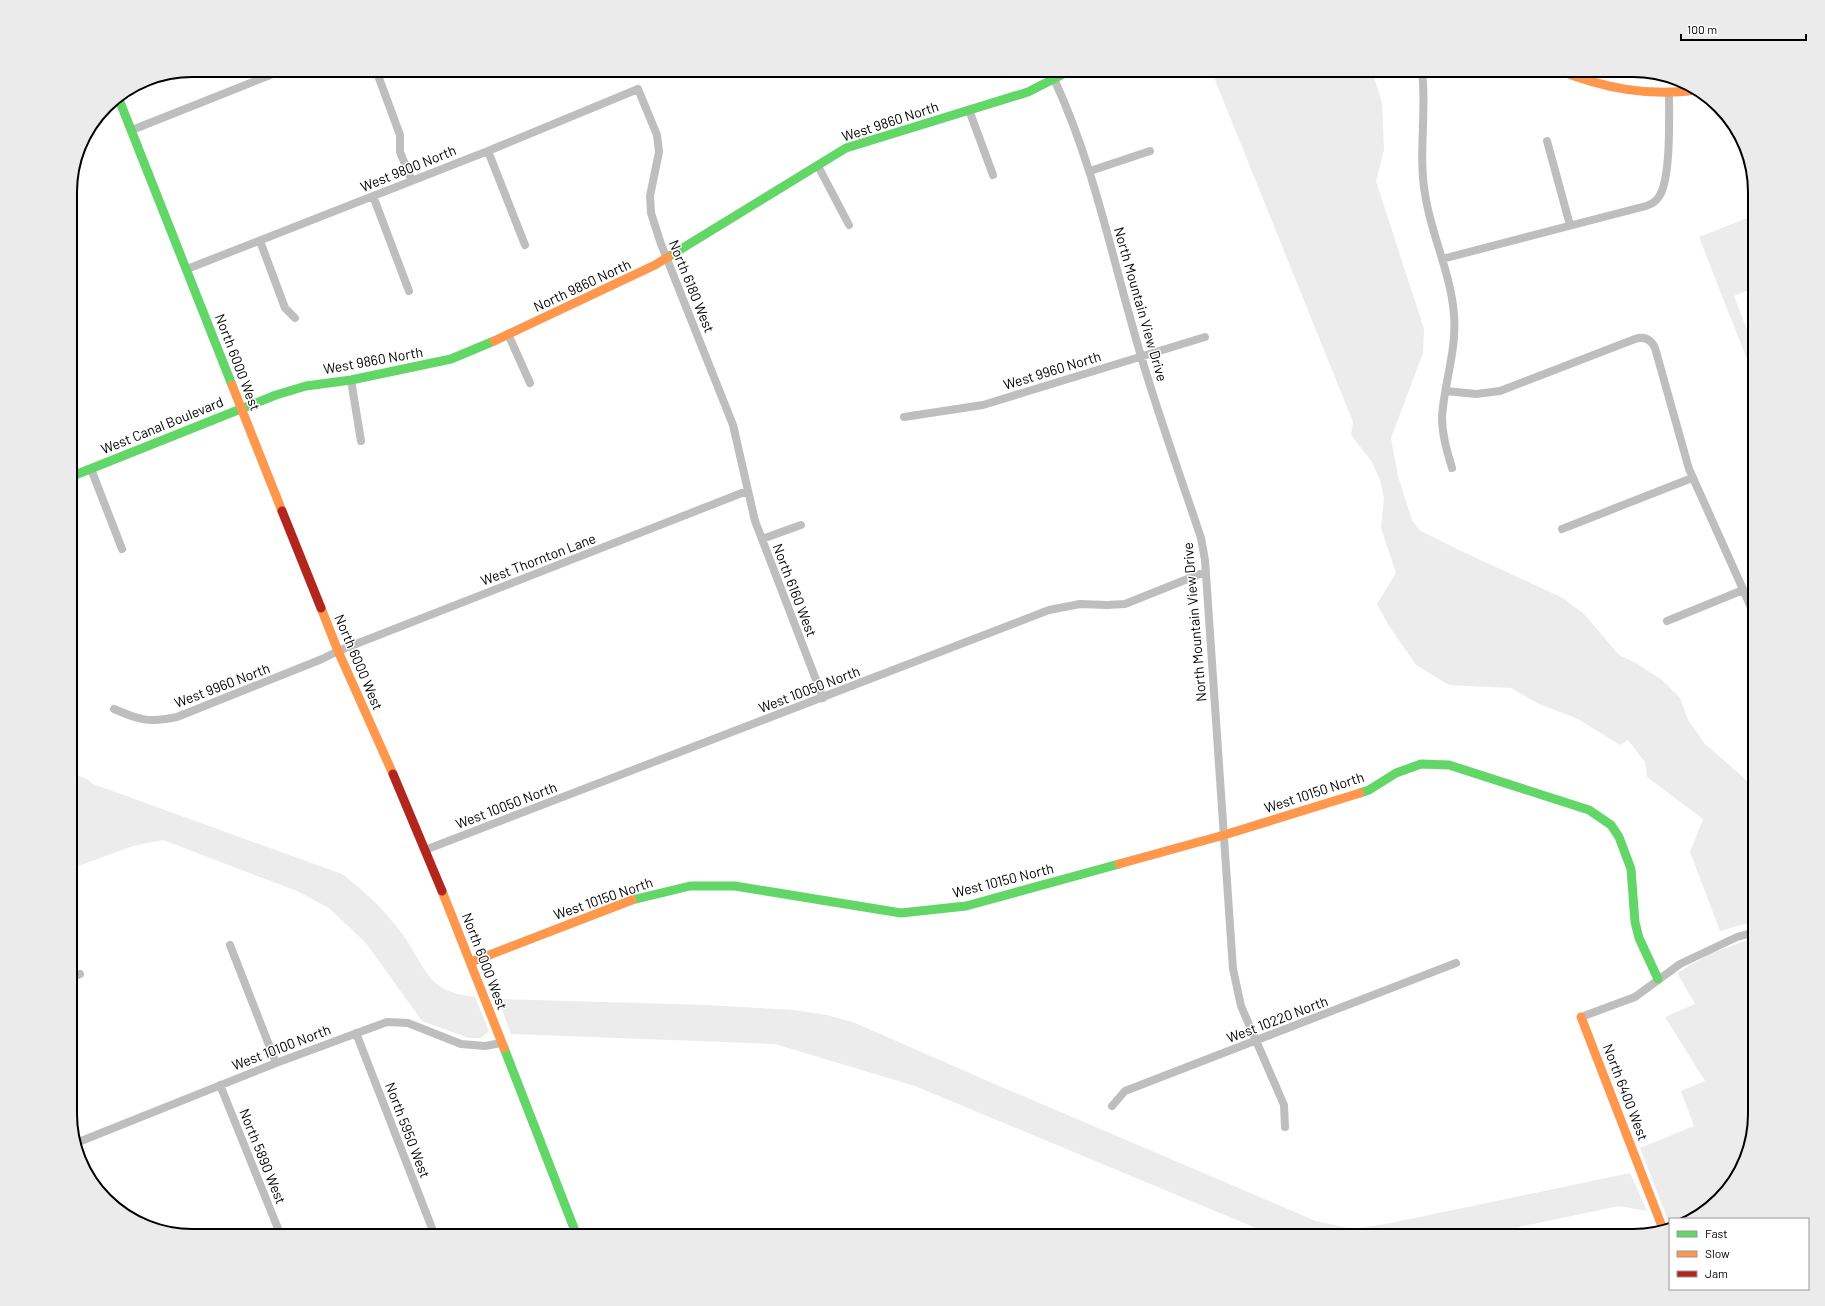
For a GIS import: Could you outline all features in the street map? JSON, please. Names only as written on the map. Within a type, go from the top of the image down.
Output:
[{"type":"street","points":[[132,130],[265,77]]},
{"type":"street","points":[[379,77],[400,135],[400,152],[411,180]]},
{"type":"street","name":"West 9860 North","points":[[667,258],[846,148],[1028,92],[1058,77]]},
{"type":"street","points":[[1423,77],[1425,97],[1422,150],[1423,180],[1430,221],[1451,294],[1454,329],[1453,354],[1446,391],[1443,427],[1452,468]]},
{"type":"street","points":[[1577,77],[1612,87],[1640,91],[1669,93],[1688,91]]},
{"type":"street","name":"North Mountain View Drive","points":[[1054,79],[1069,111],[1090,171],[1141,357],[1201,538],[1205,560],[1204,572],[1233,969],[1240,1006],[1257,1041],[1284,1105],[1285,1127]]},
{"type":"street","name":"West 9800 North","points":[[187,269],[488,151],[638,89]]},
{"type":"street","name":"North 6180 West","points":[[638,89],[657,135],[659,152],[650,196],[651,213],[667,258],[733,426],[739,444],[747,491]]},
{"type":"street","points":[[1442,259],[1646,206],[1658,199],[1663,189],[1666,168],[1669,93]]},
{"type":"street","name":"North 6000 West","points":[[120,102],[338,651],[426,850],[574,1229]]},
{"type":"street","points":[[969,110],[993,175]]},
{"type":"street","points":[[1547,141],[1570,226]]},
{"type":"street","points":[[488,151],[525,245]]},
{"type":"street","points":[[1090,171],[1150,151]]},
{"type":"street","points":[[818,166],[849,225]]},
{"type":"street","points":[[373,196],[410,291]]},
{"type":"street","points":[[260,241],[285,308],[295,318]]},
{"type":"street","name":"North 9860 North","points":[[508,334],[619,284],[667,258]]},
{"type":"street","points":[[508,334],[530,384]]},
{"type":"street","name":"West 9860 North","points":[[241,408],[306,386],[351,380],[451,359],[508,334]]},
{"type":"street","name":"West 9960 North","points":[[904,417],[983,405],[1205,337]]},
{"type":"street","points":[[1446,391],[1476,394],[1500,391],[1635,339],[1646,338],[1652,342],[1655,348],[1684,456],[1692,478],[1748,601]]},
{"type":"street","points":[[351,380],[361,441]]},
{"type":"street","name":"West Canal Boulevard","points":[[77,474],[241,408]]},
{"type":"street","points":[[91,469],[122,549]]},
{"type":"street","points":[[1562,529],[1692,478]]},
{"type":"street","name":"North 6160 West","points":[[747,491],[762,540],[823,698]]},
{"type":"street","name":"West Thornton Lane","points":[[338,651],[747,491]]},
{"type":"street","points":[[762,540],[801,526]]},
{"type":"street","name":"West 10050 North","points":[[426,850],[1049,610],[1080,604],[1125,604],[1204,572]]},
{"type":"street","points":[[1667,621],[1743,590]]},
{"type":"street","name":"West 9960 North","points":[[114,709],[139,720],[160,721],[177,717],[322,659],[338,651]]},
{"type":"street","name":"West 10150 North","points":[[471,962],[640,897],[690,886],[735,886],[901,913],[966,906],[1224,835],[1369,790],[1396,773],[1421,764],[1449,765],[1489,777],[1517,788],[1590,810],[1611,825],[1619,837],[1631,869],[1635,922],[1639,938],[1658,979]]},
{"type":"street","points":[[1581,1017],[1635,997],[1648,989],[1658,979],[1680,964],[1737,937],[1748,934]]},
{"type":"street","points":[[230,945],[276,1063]]},
{"type":"street","name":"West 10220 North","points":[[1112,1106],[1125,1091],[1456,963]]},
{"type":"street","name":"North 6400 West","points":[[1581,1017],[1662,1225]]},
{"type":"street","name":"West 10100 North","points":[[80,1141],[276,1063],[387,1022],[408,1023],[461,1044],[485,1046],[501,1043]]},
{"type":"street","name":"North 5950 West","points":[[356,1033],[432,1229]]},
{"type":"street","name":"North 5890 West","points":[[220,1085],[278,1229]]},
{"type":"shaded area","points":[[1214,77],[1374,77],[1382,103],[1384,150],[1376,181],[1424,329],[1423,353],[1391,438],[1398,476],[1412,520],[1419,530],[1563,598],[1584,614],[1619,655],[1636,663],[1662,680],[1680,698],[1688,720],[1705,744],[1743,777],[1748,783],[1748,923],[1720,931],[1690,852],[1703,819],[1647,777],[1645,762],[1628,740],[1620,745],[1578,719],[1539,704],[1511,688],[1449,685],[1416,665],[1389,626],[1377,604],[1396,573],[1381,528],[1384,498],[1380,480],[1372,462],[1351,435],[1353,422]]},
{"type":"shaded area","points":[[1748,218],[1748,290],[1734,296],[1748,333],[1748,362],[1699,237]]},
{"type":"shaded area","points":[[77,775],[87,779],[93,784],[342,874],[367,895],[390,919],[404,936],[432,980],[450,992],[475,997],[489,1031],[481,1038],[469,1038],[422,1021],[366,943],[329,908],[297,891],[163,840],[133,846],[77,866]]},
{"type":"shaded area","points":[[1748,940],[1747,1129],[1742,1151],[1729,1178],[1724,1184],[1697,1210],[1682,1218],[1669,1218],[1669,1222],[1640,1148],[1694,1126],[1681,1091],[1705,1081],[1665,1017],[1695,1004],[1677,973],[1710,954]]},
{"type":"shaded area","points":[[498,999],[706,1005],[794,1010],[827,1015],[855,1023],[1316,1221],[1353,1229],[1258,1229],[915,1086],[775,1044],[511,1034]]},
{"type":"shaded area","points":[[1630,1173],[1647,1211],[1619,1206],[1510,1229],[1353,1229],[1386,1224]]},
{"type":"traffic: fast","points":[[668,257],[846,148],[1028,92],[1057,77]]},
{"type":"traffic: fast","points":[[120,103],[232,385]]},
{"type":"traffic: fast","points":[[77,474],[276,395],[306,386],[351,380],[451,359],[494,341]]},
{"type":"traffic: fast","points":[[1360,793],[1369,790],[1396,773],[1421,764],[1449,765],[1589,810],[1611,825],[1619,837],[1631,869],[1635,922],[1639,938],[1658,979]]},
{"type":"traffic: fast","points":[[632,900],[690,886],[735,886],[901,913],[966,906],[1119,864]]},
{"type":"traffic: fast","points":[[504,1048],[574,1229]]},
{"type":"traffic: slow","points":[[1578,77],[1592,82],[1626,89],[1661,92],[1688,91]]},
{"type":"traffic: slow","points":[[494,341],[655,265],[668,257]]},
{"type":"traffic: slow","points":[[232,385],[282,511]]},
{"type":"traffic: slow","points":[[321,608],[338,651],[393,774]]},
{"type":"traffic: slow","points":[[1119,864],[1224,835],[1360,793]]},
{"type":"traffic: slow","points":[[442,891],[504,1048]]},
{"type":"traffic: slow","points":[[471,962],[632,900]]},
{"type":"traffic: slow","points":[[1581,1017],[1662,1225]]},
{"type":"traffic: jam","points":[[282,511],[321,608]]},
{"type":"traffic: jam","points":[[393,774],[442,891]]}]
